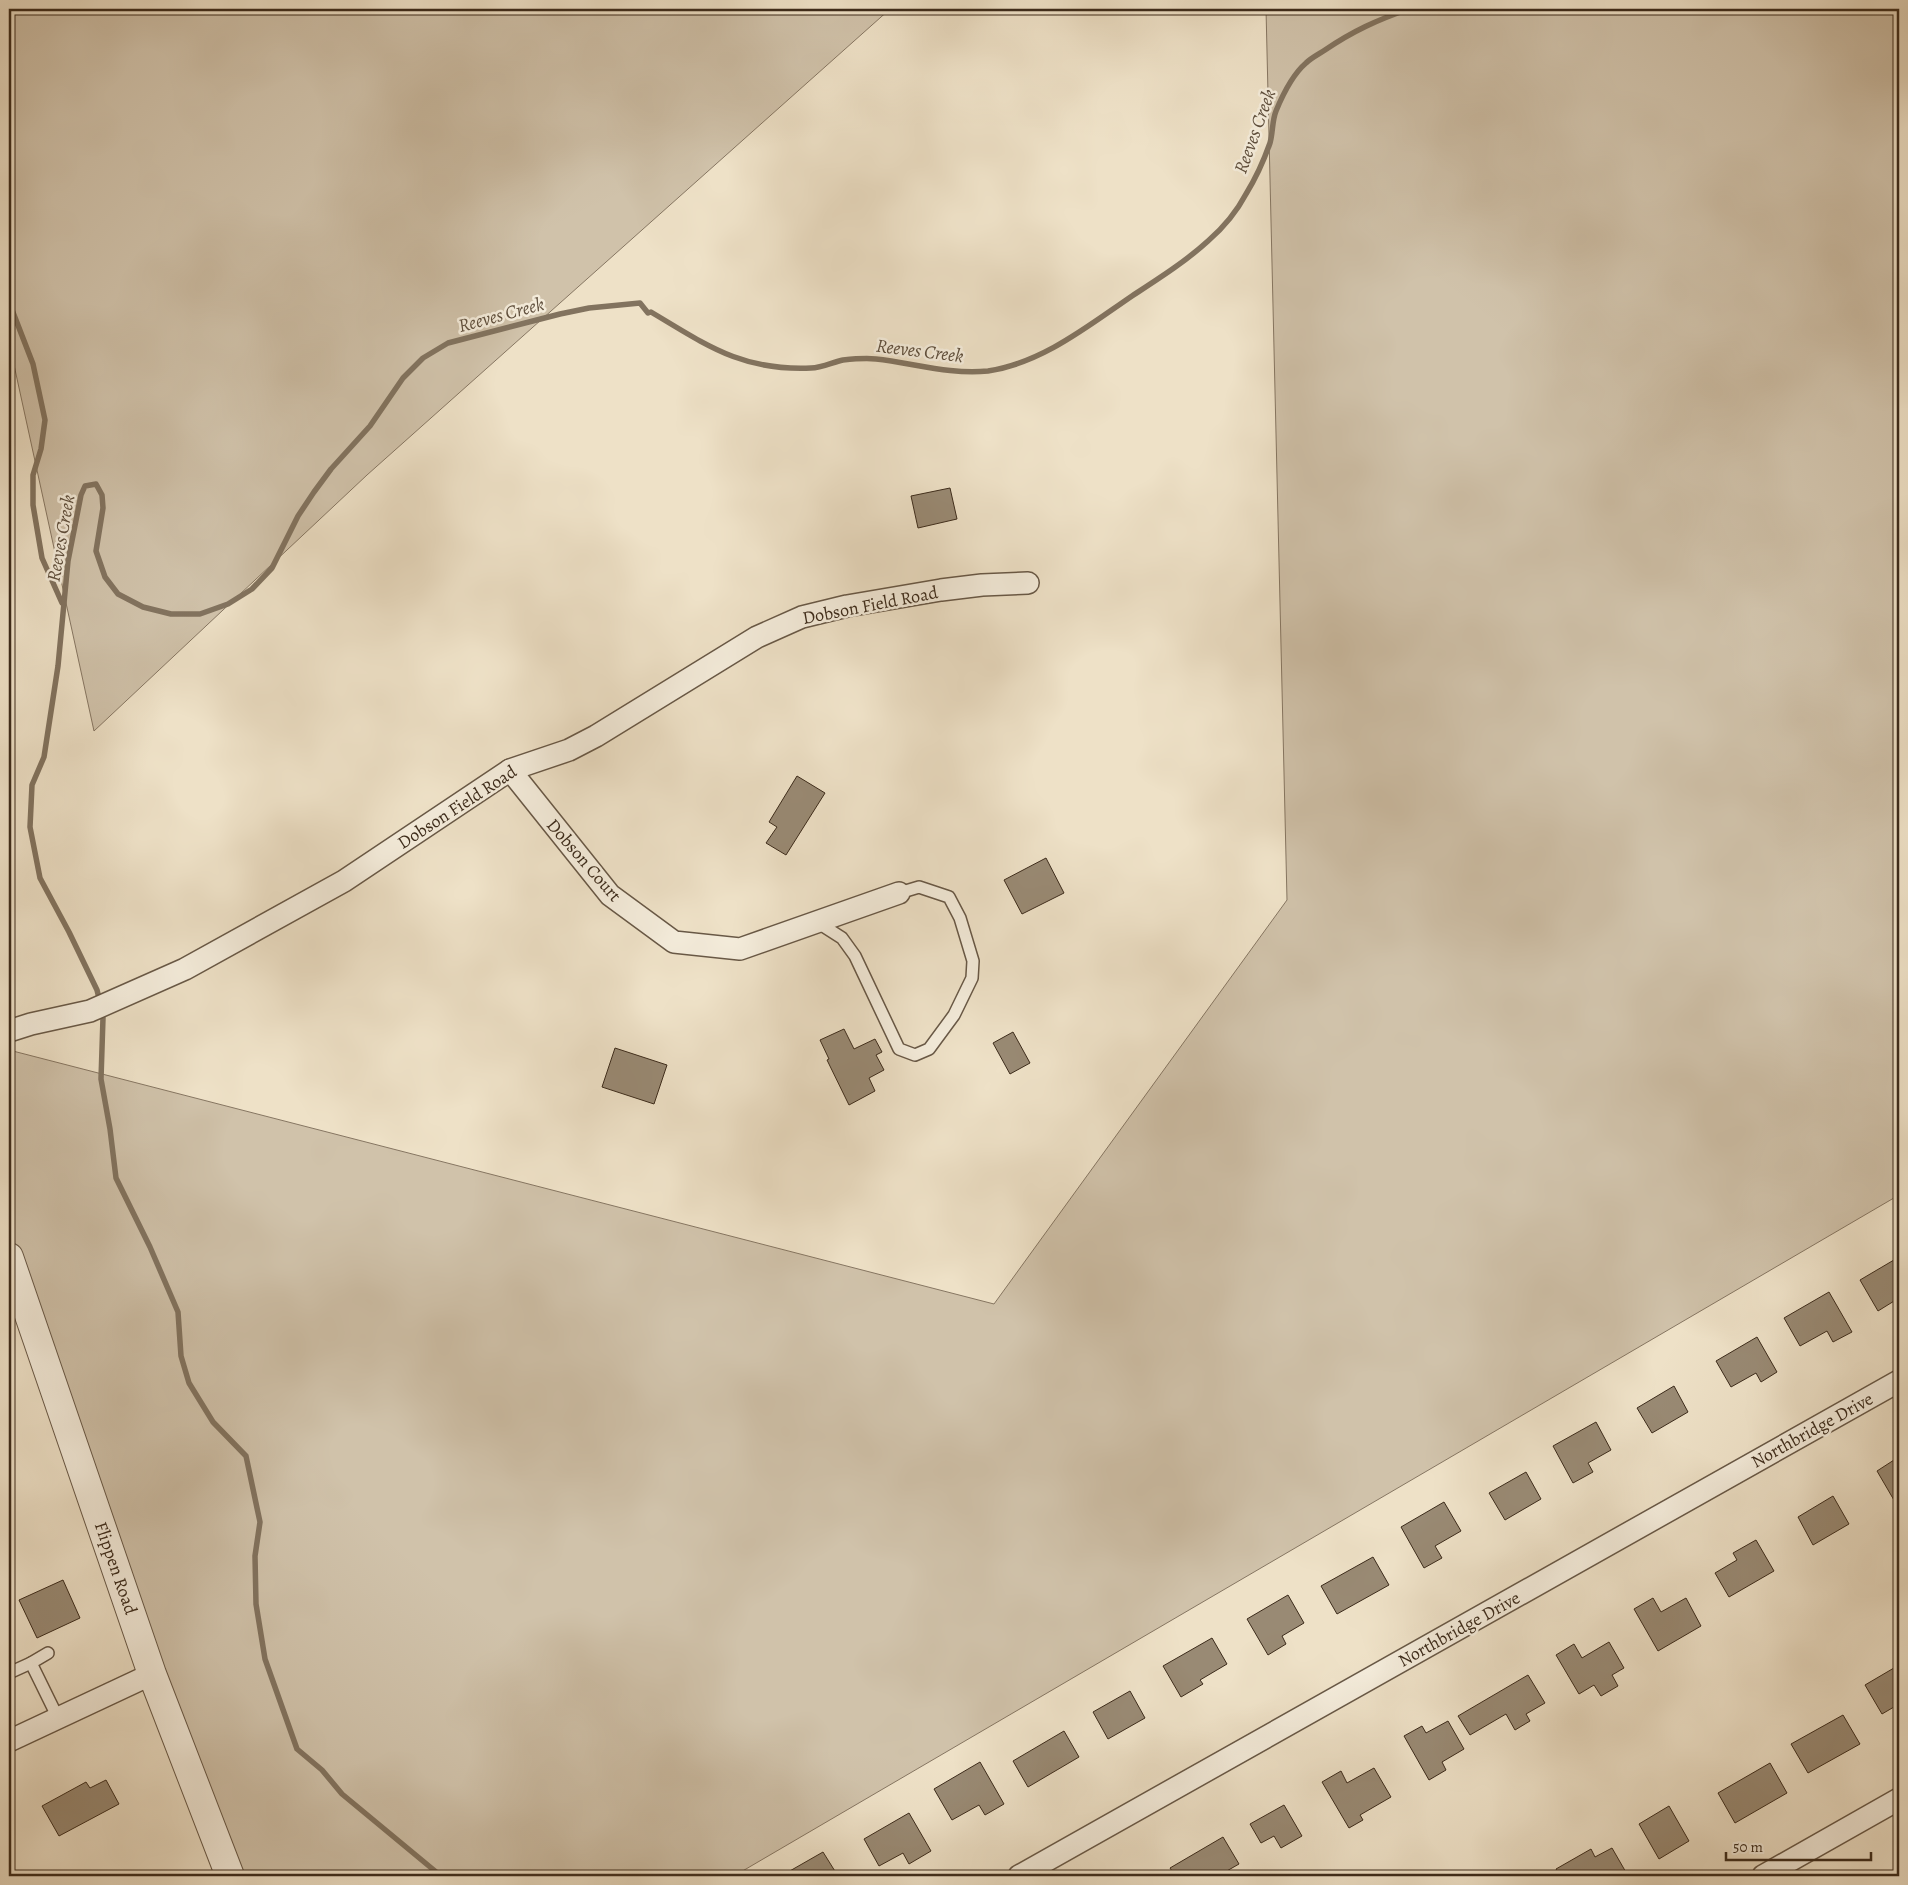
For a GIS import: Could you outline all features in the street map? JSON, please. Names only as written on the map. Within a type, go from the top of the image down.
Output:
[{"type":"street","name":"Dobson Field Road","points":[[9,1031],[31,1024],[90,1011],[185,969],[344,880],[510,770],[569,750],[596,736],[756,637],[802,616],[847,606],[941,590],[982,585],[1028,583]]},
{"type":"street","name":"Dobson Court","points":[[510,770],[610,896],[674,942],[740,949],[899,893]]},
{"type":"street","name":"Flippen Road","points":[[9,1257],[152,1674],[230,1876]]},
{"type":"street","name":"Northbridge Drive","points":[[1019,1876],[1899,1381]]},
{"type":"street","points":[[9,1741],[152,1674]]},
{"type":"street","points":[[1762,1876],[1899,1799]]},
{"type":"lane","points":[[817,922],[842,938],[855,956],[899,1049],[915,1055],[929,1049],[954,1015],[972,978],[973,961],[960,918],[949,897],[919,887],[899,893]]},
{"type":"lane","points":[[9,1673],[48,1653]]},
{"type":"lane","points":[[31,1663],[58,1718]]},
{"type":"shaded area","points":[[9,9],[890,9],[367,475],[94,731],[9,342]]},
{"type":"shaded area","points":[[1266,9],[1899,9],[1899,1195],[734,1876],[234,1876],[9,1260],[9,1050],[994,1304],[1287,900]]},
{"type":"building","points":[[950,488],[957,519],[918,528],[911,496]]},
{"type":"building","points":[[797,776],[825,793],[786,855],[766,843],[777,827],[769,822]]},
{"type":"building","points":[[1046,858],[1064,893],[1022,914],[1004,880]]},
{"type":"building","points":[[844,1029],[854,1049],[875,1039],[882,1052],[876,1055],[884,1070],[869,1078],[875,1091],[849,1105],[827,1060],[829,1059],[820,1040]]},
{"type":"building","points":[[1013,1032],[1030,1063],[1010,1074],[993,1043]]},
{"type":"building","points":[[615,1048],[667,1065],[654,1104],[602,1087]]},
{"type":"building","points":[[1899,1257],[1899,1298],[1878,1311],[1860,1280]]},
{"type":"building","points":[[1829,1292],[1852,1332],[1833,1342],[1827,1331],[1800,1346],[1784,1318]]},
{"type":"building","points":[[1757,1337],[1777,1372],[1761,1382],[1756,1373],[1731,1387],[1716,1361]]},
{"type":"building","points":[[1674,1386],[1688,1412],[1652,1433],[1637,1408]]},
{"type":"building","points":[[1596,1422],[1611,1450],[1588,1463],[1593,1472],[1573,1483],[1553,1446]]},
{"type":"building","points":[[1894,1460],[1899,1468],[1898,1507],[1877,1471]]},
{"type":"building","points":[[1526,1472],[1541,1499],[1505,1520],[1489,1493]]},
{"type":"building","points":[[1833,1496],[1849,1524],[1813,1545],[1798,1517]]},
{"type":"building","points":[[1444,1502],[1461,1531],[1435,1546],[1442,1558],[1424,1568],[1401,1527]]},
{"type":"building","points":[[1756,1540],[1774,1571],[1729,1597],[1715,1573],[1737,1560],[1733,1553]]},
{"type":"building","points":[[1373,1557],[1389,1585],[1337,1614],[1321,1586]]},
{"type":"building","points":[[63,1580],[80,1618],[37,1638],[19,1600]]},
{"type":"building","points":[[1288,1595],[1304,1623],[1282,1636],[1286,1644],[1268,1655],[1247,1619]]},
{"type":"building","points":[[1653,1598],[1661,1612],[1686,1598],[1701,1626],[1658,1651],[1634,1609]]},
{"type":"building","points":[[1212,1638],[1227,1664],[1200,1680],[1203,1684],[1181,1697],[1163,1666]]},
{"type":"building","points":[[1609,1642],[1624,1668],[1612,1675],[1618,1686],[1601,1696],[1594,1685],[1579,1694],[1556,1655],[1574,1644],[1582,1658]]},
{"type":"building","points":[[1899,1665],[1899,1704],[1882,1714],[1865,1685]]},
{"type":"building","points":[[1528,1675],[1545,1703],[1526,1714],[1530,1721],[1515,1730],[1506,1714],[1470,1735],[1458,1716]]},
{"type":"building","points":[[1130,1691],[1145,1718],[1108,1739],[1093,1712]]},
{"type":"building","points":[[1843,1715],[1860,1744],[1808,1773],[1791,1744]]},
{"type":"building","points":[[1448,1721],[1464,1749],[1442,1762],[1446,1770],[1429,1780],[1404,1736],[1422,1726],[1426,1733]]},
{"type":"building","points":[[1064,1731],[1079,1757],[1028,1787],[1013,1761]]},
{"type":"building","points":[[980,1762],[1004,1804],[985,1815],[979,1805],[952,1820],[934,1789]]},
{"type":"building","points":[[1770,1763],[1787,1793],[1735,1823],[1718,1793]]},
{"type":"building","points":[[1374,1768],[1391,1797],[1360,1815],[1363,1820],[1349,1828],[1322,1782],[1341,1771],[1347,1783]]},
{"type":"building","points":[[106,1780],[119,1804],[59,1836],[42,1806],[86,1782],[90,1788]]},
{"type":"building","points":[[1284,1805],[1302,1836],[1281,1848],[1274,1836],[1261,1843],[1250,1824]]},
{"type":"building","points":[[1669,1806],[1689,1841],[1659,1859],[1639,1824]]},
{"type":"building","points":[[909,1813],[931,1851],[909,1864],[903,1853],[879,1866],[864,1839]]},
{"type":"building","points":[[1223,1837],[1239,1864],[1218,1876],[1175,1876],[1170,1868]]},
{"type":"building","points":[[1612,1848],[1627,1874],[1623,1876],[1560,1876],[1556,1869],[1591,1849],[1595,1857]]},
{"type":"building","points":[[823,1852],[838,1876],[790,1876],[788,1872]]},
{"type":"waterway","name":"Reeves Creek","points":[[100,1002],[97,990],[69,932],[40,878],[30,827],[32,785],[44,757],[58,666],[68,561],[81,495],[85,486],[96,484],[102,495],[103,508],[96,551],[105,577],[118,594],[143,607],[171,614],[200,614],[228,604],[252,589],[272,568],[298,516],[331,469],[370,426],[403,378],[423,358],[448,343],[560,314],[589,308],[640,303],[648,313],[651,312],[690,336],[726,354],[745,361],[765,365],[787,368],[811,368],[843,360],[872,359],[946,370],[974,372],[1008,367],[1046,352],[1064,342],[1181,263],[1214,236],[1234,213],[1253,182],[1270,143],[1276,111],[1296,73],[1308,61],[1335,43],[1376,22],[1409,9]]},
{"type":"waterway","name":"Reeves Creek","points":[[9,302],[33,364],[45,420],[41,449],[33,475],[33,505],[42,558],[62,603]]},
{"type":"waterway","points":[[101,1011],[103,1018],[101,1079],[116,1178],[150,1247],[178,1312],[181,1356],[189,1383],[213,1422],[246,1456],[260,1522],[255,1556],[256,1604],[265,1659],[297,1749],[322,1770],[342,1794],[441,1876]]}]
